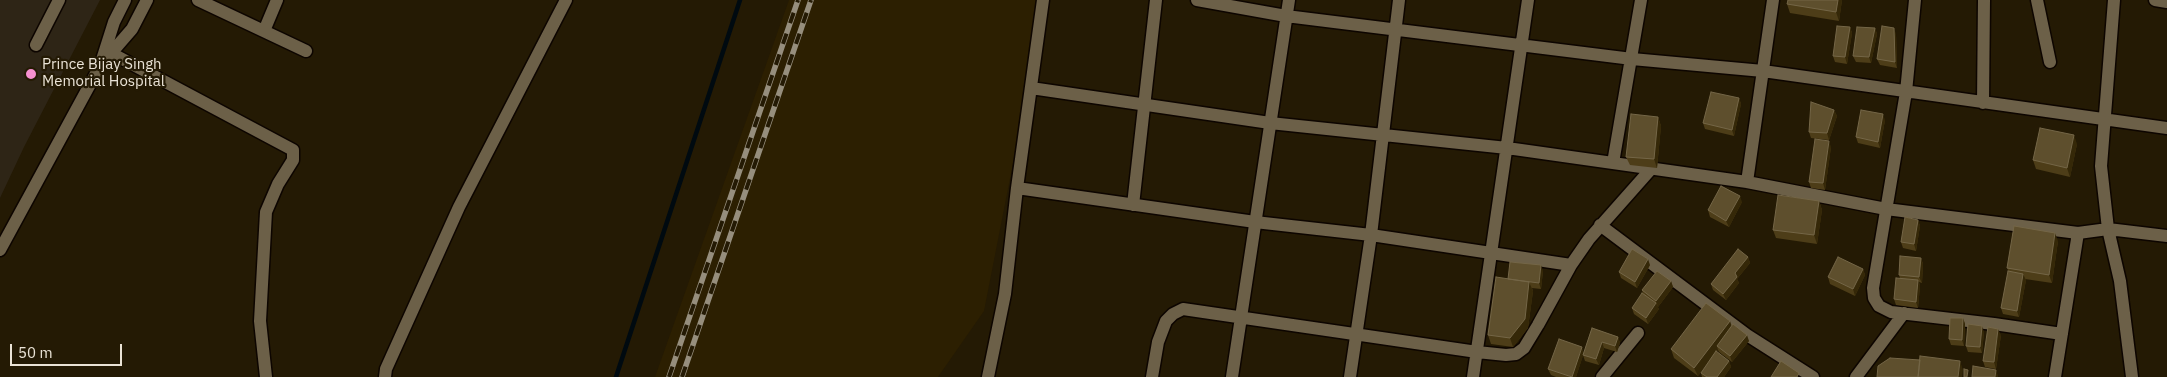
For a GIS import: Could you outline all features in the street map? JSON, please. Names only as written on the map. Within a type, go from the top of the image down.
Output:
[{"type":"street","points":[[36,45],[59,0]]},
{"type":"street","points":[[0,250],[100,66],[114,22],[125,0]]},
{"type":"street","points":[[100,66],[132,29],[147,0]]},
{"type":"street","points":[[198,0],[306,52]]},
{"type":"street","points":[[264,32],[276,0]]},
{"type":"street","points":[[384,377],[459,207],[566,0]]},
{"type":"street","points":[[988,377],[1005,294],[1017,188],[1043,0]]},
{"type":"street","points":[[1134,205],[1156,0]]},
{"type":"street","points":[[1198,0],[1286,16],[1632,59],[1762,71],[2103,121],[2167,128]]},
{"type":"street","points":[[1232,377],[1289,0]]},
{"type":"street","points":[[1350,377],[1371,235],[1399,0]]},
{"type":"street","points":[[1473,377],[1528,0]]},
{"type":"street","points":[[1613,163],[1641,0]]},
{"type":"street","points":[[1747,182],[1772,0]]},
{"type":"street","points":[[1915,0],[1906,92],[1873,288],[1874,298],[1879,306],[1891,312],[2062,334]]},
{"type":"street","points":[[1983,104],[1984,0]]},
{"type":"street","points":[[2036,0],[2050,62]]},
{"type":"street","points":[[2114,0],[2103,121],[2101,166],[2108,229],[2120,281],[2132,377]]},
{"type":"street","points":[[2155,0],[2167,2]]},
{"type":"street","points":[[111,53],[293,150],[293,160],[278,184],[266,212],[260,321],[266,377]]},
{"type":"street","points":[[1031,88],[1270,123],[1507,148],[1613,163],[1747,182],[1886,209],[2078,233],[2108,229],[2167,236]]},
{"type":"street","points":[[1152,377],[1158,342],[1166,322],[1173,314],[1183,309],[1477,352],[1506,355],[1516,354],[1524,348],[1571,265],[1600,225],[1651,169]]},
{"type":"street","points":[[1017,188],[1255,222],[1371,235],[1571,265]]},
{"type":"street","points":[[1600,225],[1746,335],[1813,377]]},
{"type":"street","points":[[2055,377],[2078,233]]},
{"type":"street","points":[[1856,377],[1904,313]]},
{"type":"street","points":[[1602,377],[1638,333]]},
{"type":"shaded area","name":"Prince Bijay Singh Memorial Hospital","points":[[0,0],[100,0],[24,147],[0,198]]},
{"type":"shaded area","points":[[789,0],[1037,0],[1014,158],[984,311],[938,377],[655,377]]},
{"type":"building","points":[[1788,0],[1838,0],[1836,12],[1787,4]]},
{"type":"building","points":[[1837,26],[1850,27],[1845,57],[1833,56]]},
{"type":"building","points":[[1882,26],[1894,28],[1895,62],[1877,59]]},
{"type":"building","points":[[1857,27],[1875,28],[1869,57],[1853,56]]},
{"type":"building","points":[[1711,92],[1739,98],[1732,130],[1703,123]]},
{"type":"building","points":[[1811,102],[1834,110],[1827,133],[1809,132]]},
{"type":"building","points":[[1861,110],[1883,114],[1878,142],[1856,137]]},
{"type":"building","points":[[1631,114],[1658,117],[1654,159],[1626,157]]},
{"type":"building","points":[[2040,128],[2074,135],[2067,168],[2033,160]]},
{"type":"building","points":[[1815,139],[1829,141],[1823,183],[1809,182]]},
{"type":"building","points":[[1721,186],[1740,196],[1726,221],[1708,210]]},
{"type":"building","points":[[1778,195],[1819,201],[1814,235],[1773,230]]},
{"type":"building","points":[[1905,217],[1918,220],[1914,244],[1901,242]]},
{"type":"building","points":[[2014,226],[2055,233],[2049,275],[2007,268]]},
{"type":"building","points":[[1632,249],[1648,259],[1635,282],[1619,272]]},
{"type":"building","points":[[1738,249],[1748,257],[1735,273],[1737,277],[1723,294],[1711,284]]},
{"type":"building","points":[[1900,256],[1921,258],[1919,277],[1899,275]]},
{"type":"building","points":[[1838,257],[1863,269],[1853,289],[1828,277]]},
{"type":"building","points":[[1510,262],[1541,265],[1539,283],[1508,279]]},
{"type":"building","points":[[1657,271],[1671,281],[1656,301],[1642,290]]},
{"type":"building","points":[[2008,271],[2023,274],[2017,311],[2001,308]]},
{"type":"building","points":[[1496,277],[1529,282],[1525,319],[1510,338],[1488,335]]},
{"type":"building","points":[[1896,278],[1918,280],[1916,302],[1894,299]]},
{"type":"building","points":[[1642,293],[1656,303],[1646,318],[1632,308]]},
{"type":"building","points":[[1706,303],[1730,321],[1694,368],[1671,349]]},
{"type":"building","points":[[1950,318],[1963,318],[1962,340],[1949,339]]},
{"type":"building","points":[[1733,324],[1747,335],[1730,356],[1717,346]]},
{"type":"building","points":[[1968,324],[1982,326],[1980,347],[1966,346]]},
{"type":"building","points":[[1988,327],[1998,329],[1994,362],[1983,361]]},
{"type":"building","points":[[1592,328],[1618,337],[1615,346],[1602,342],[1596,359],[1583,355]]},
{"type":"building","points":[[1559,339],[1582,347],[1572,377],[1548,369]]},
{"type":"building","points":[[1716,351],[1729,361],[1717,377],[1707,377],[1701,373]]},
{"type":"building","points":[[1920,356],[1960,361],[1958,377],[1918,377]]},
{"type":"building","points":[[1890,358],[1920,360],[1918,377],[1877,377],[1878,366]]},
{"type":"building","points":[[1781,361],[1799,373],[1797,377],[1771,377]]},
{"type":"building","points":[[1973,366],[1996,370],[1995,377],[1972,377]]},
{"type":"building","points":[[1964,369],[1968,370],[1967,377],[1964,377]]},
{"type":"waterway","points":[[616,377],[740,0]]},
{"type":"railway","points":[[669,377],[798,0]]},
{"type":"railway","points":[[682,377],[811,0]]},
{"type":"place","name":"Prince Bijay Singh Memorial Hospital","points":[[31,74]]}]
